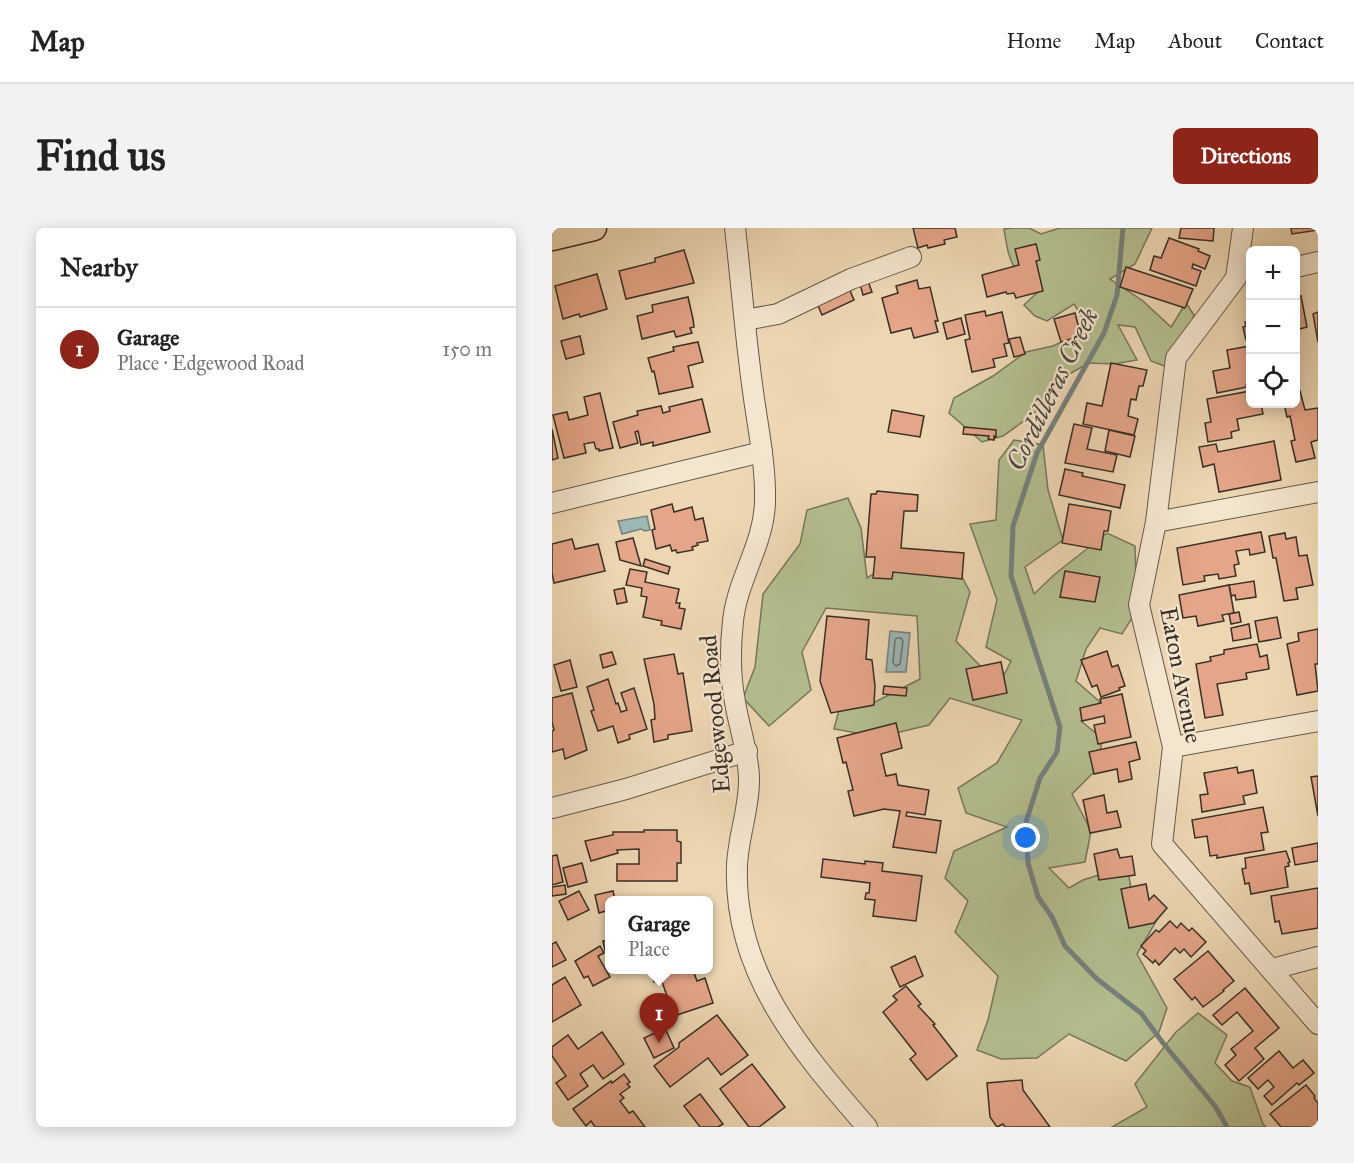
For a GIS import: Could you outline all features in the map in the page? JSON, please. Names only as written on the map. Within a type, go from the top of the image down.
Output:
[{"type":"main road","points":[[552,238],[594,228]]},
{"type":"street","name":"Edgewood Road","points":[[735,228],[765,478],[765,506],[759,535],[737,600],[731,648],[735,703],[747,751],[749,777],[748,803],[736,865],[741,923],[761,984],[778,1012],[831,1084],[867,1127]]},
{"type":"street","name":"Eaton Avenue","points":[[1243,228],[1243,277],[1176,358],[1156,522],[1139,605],[1173,747],[1162,844],[1318,1024]]},
{"type":"street","points":[[745,320],[778,314],[851,279],[911,257]]},
{"type":"street","points":[[1300,266],[1318,262]]},
{"type":"street","points":[[552,503],[762,452]]},
{"type":"street","points":[[1156,522],[1318,492]]},
{"type":"street","points":[[1173,747],[1318,721]]},
{"type":"street","points":[[552,808],[626,789],[747,751]]},
{"type":"street","points":[[1272,969],[1318,957]]},
{"type":"green space","points":[[1029,228],[1041,234],[1060,228],[1152,228],[1135,264],[1110,279],[1143,301],[1171,327],[1186,303],[1194,315],[1189,332],[1167,367],[1151,361],[1135,327],[1118,325],[1137,360],[1114,364],[1089,363],[1051,384],[1035,413],[1003,436],[982,442],[949,413],[954,398],[993,376],[1026,352],[1053,346],[1080,333],[1085,321],[1074,304],[1047,321],[1035,316],[1024,305],[1042,288],[1024,277],[1013,265],[1004,229]]},
{"type":"green space","points":[[1014,440],[1043,445],[1048,490],[1063,540],[1025,567],[1034,594],[1055,574],[1107,533],[1135,546],[1137,610],[1122,634],[1100,628],[1086,649],[1076,681],[1100,702],[1081,721],[1102,738],[1099,767],[1072,794],[1091,831],[1085,862],[1049,868],[1069,888],[1083,880],[1127,866],[1134,904],[1158,918],[1137,954],[1167,1008],[1159,1032],[1126,1061],[1069,1034],[1037,1058],[1001,1059],[977,1050],[988,1020],[998,976],[955,932],[968,901],[945,878],[954,851],[1007,827],[966,813],[958,788],[997,763],[1022,720],[950,698],[929,725],[879,737],[834,729],[840,706],[875,702],[920,679],[917,616],[826,608],[802,652],[811,690],[769,726],[743,698],[755,667],[763,594],[800,544],[807,510],[848,498],[861,528],[867,578],[911,551],[951,556],[970,592],[956,641],[999,685],[1011,661],[986,647],[997,600],[970,524],[996,520],[999,460]]},
{"type":"green space","points":[[1198,1013],[1227,1035],[1215,1063],[1232,1081],[1250,1087],[1266,1127],[1112,1127],[1147,1107],[1135,1084],[1176,1032]]},
{"type":"water","points":[[647,516],[650,530],[641,529],[622,534],[618,521]]},
{"type":"water","points":[[890,631],[910,633],[906,672],[886,672]]},
{"type":"building","points":[[913,228],[955,228],[957,237],[944,240],[945,244],[918,248]]},
{"type":"building","points":[[1181,228],[1214,228],[1213,241],[1179,238]]},
{"type":"building","points":[[1291,228],[1318,228],[1318,230],[1292,234]]},
{"type":"building","points":[[1169,238],[1199,249],[1198,251],[1210,256],[1205,269],[1193,264],[1192,268],[1201,271],[1196,286],[1150,270],[1154,256],[1161,258]]},
{"type":"building","points":[[1036,244],[1040,260],[1036,261],[1043,291],[1016,298],[1014,293],[1007,294],[1006,292],[987,297],[982,275],[1019,265],[1015,249]]},
{"type":"building","points":[[684,250],[694,283],[626,299],[619,271],[655,262],[655,258]]},
{"type":"building","points":[[1126,267],[1193,289],[1185,308],[1120,287]]},
{"type":"building","points":[[597,274],[607,309],[580,317],[579,314],[563,319],[555,286]]},
{"type":"building","points":[[917,280],[919,289],[930,287],[938,321],[935,321],[938,332],[914,338],[911,328],[891,333],[882,298],[898,293],[896,286]]},
{"type":"building","points":[[868,281],[872,292],[863,295],[860,284]]},
{"type":"building","points":[[848,286],[854,300],[822,315],[816,301]]},
{"type":"building","points":[[1300,296],[1307,327],[1300,329],[1300,300]]},
{"type":"building","points":[[688,297],[694,327],[690,328],[692,333],[676,337],[674,331],[642,339],[637,316],[653,312],[652,305]]},
{"type":"building","points":[[985,311],[986,316],[1002,312],[1009,343],[1004,344],[1007,356],[993,359],[995,367],[972,372],[965,340],[970,339],[965,315]]},
{"type":"building","points":[[1318,312],[1318,342],[1313,314]]},
{"type":"building","points":[[1075,313],[1081,336],[1061,342],[1054,319]]},
{"type":"building","points":[[961,318],[965,334],[947,339],[943,323]]},
{"type":"building","points":[[580,336],[584,354],[566,359],[561,341]]},
{"type":"building","points":[[1020,337],[1025,354],[1014,357],[1009,339]]},
{"type":"building","points":[[698,342],[703,362],[688,366],[693,387],[659,394],[654,371],[652,372],[648,358],[674,351],[673,347]]},
{"type":"building","points":[[1246,347],[1246,387],[1217,393],[1213,371],[1230,368],[1227,350]]},
{"type":"building","points":[[1111,363],[1147,370],[1143,386],[1139,386],[1136,400],[1131,399],[1128,416],[1138,419],[1134,435],[1083,424],[1087,403],[1102,406]]},
{"type":"building","points":[[1300,391],[1305,410],[1318,408],[1318,440],[1311,442],[1315,458],[1296,462],[1291,441],[1295,440],[1290,416],[1287,417],[1285,408],[1300,408]]},
{"type":"building","points":[[1246,392],[1246,408],[1262,408],[1263,414],[1237,419],[1239,430],[1231,432],[1232,438],[1208,442],[1205,423],[1211,422],[1207,399]]},
{"type":"building","points":[[600,393],[613,448],[599,451],[594,442],[584,444],[586,453],[564,458],[553,415],[567,412],[569,420],[588,415],[584,397]]},
{"type":"building","points":[[702,399],[710,432],[653,446],[653,442],[641,445],[638,431],[635,432],[638,443],[620,448],[613,422],[638,415],[637,411],[661,406],[663,413],[670,411],[669,407]]},
{"type":"building","points":[[892,410],[924,416],[920,437],[888,432]]},
{"type":"building","points":[[1074,424],[1092,428],[1087,449],[1117,455],[1113,472],[1065,463]]},
{"type":"building","points":[[964,427],[996,430],[996,437],[994,436],[994,440],[988,439],[989,436],[963,434]]},
{"type":"building","points":[[552,429],[558,458],[552,460]]},
{"type":"building","points":[[1109,430],[1135,436],[1130,457],[1105,451]]},
{"type":"building","points":[[1274,441],[1281,480],[1219,492],[1214,464],[1203,467],[1199,447],[1216,444],[1218,452]]},
{"type":"building","points":[[1065,469],[1083,473],[1082,476],[1125,485],[1120,508],[1059,495]]},
{"type":"building","points":[[877,491],[918,495],[917,511],[904,511],[901,548],[964,553],[962,579],[893,572],[892,579],[873,578],[875,557],[866,557],[871,494],[876,494]]},
{"type":"building","points":[[672,504],[674,512],[692,507],[695,520],[703,518],[708,541],[697,543],[698,545],[692,547],[693,550],[677,553],[676,550],[672,551],[670,545],[656,549],[651,510]]},
{"type":"building","points":[[1069,504],[1111,511],[1108,531],[1104,531],[1101,550],[1062,543]]},
{"type":"building","points":[[1261,532],[1265,552],[1250,555],[1249,549],[1236,551],[1239,564],[1234,565],[1236,576],[1219,579],[1218,574],[1204,576],[1205,581],[1183,585],[1177,548]]},
{"type":"building","points":[[1285,533],[1286,539],[1296,537],[1299,556],[1307,555],[1313,585],[1296,588],[1298,599],[1284,601],[1276,558],[1273,558],[1269,536]]},
{"type":"building","points":[[633,538],[641,566],[620,560],[616,542]]},
{"type":"building","points":[[572,539],[575,549],[598,544],[605,571],[554,583],[552,544]]},
{"type":"building","points":[[645,559],[670,567],[668,574],[643,566]]},
{"type":"building","points":[[630,569],[647,572],[645,582],[679,589],[676,603],[680,603],[679,608],[685,609],[681,629],[661,625],[662,621],[643,617],[647,597],[641,596],[642,588],[626,585]]},
{"type":"building","points":[[1065,571],[1100,577],[1095,602],[1060,597]]},
{"type":"building","points":[[1254,581],[1256,597],[1236,600],[1235,595],[1231,596],[1229,585]]},
{"type":"building","points":[[1229,585],[1234,613],[1222,615],[1224,621],[1198,626],[1196,616],[1183,618],[1179,595]]},
{"type":"building","points":[[624,588],[627,602],[617,604],[614,590]]},
{"type":"building","points":[[1239,612],[1241,622],[1231,624],[1229,614]]},
{"type":"building","points":[[827,616],[869,620],[866,659],[872,660],[875,686],[874,705],[831,713],[820,681]]},
{"type":"building","points":[[1277,617],[1281,638],[1259,642],[1255,621]]},
{"type":"building","points":[[1249,624],[1251,638],[1233,641],[1231,628]]},
{"type":"building","points":[[1318,629],[1318,664],[1315,664],[1318,691],[1297,695],[1287,644],[1299,641],[1298,633]]},
{"type":"building","points":[[1257,644],[1260,657],[1267,655],[1269,669],[1246,673],[1247,679],[1217,684],[1223,715],[1205,718],[1196,664],[1211,661],[1210,657],[1224,654],[1224,650]]},
{"type":"building","points":[[1107,651],[1112,667],[1118,665],[1125,686],[1101,697],[1097,685],[1092,687],[1081,660]]},
{"type":"building","points":[[612,652],[616,664],[603,668],[600,655]]},
{"type":"building","points":[[674,654],[678,674],[683,673],[692,731],[668,735],[668,739],[654,742],[651,720],[655,719],[654,704],[644,659]]},
{"type":"building","points":[[570,660],[577,687],[561,691],[554,665]]},
{"type":"building","points":[[1001,662],[1007,693],[973,700],[966,669]]},
{"type":"building","points":[[608,679],[621,712],[627,710],[621,693],[634,688],[647,729],[629,735],[630,739],[618,743],[613,726],[598,731],[591,711],[594,710],[587,687]]},
{"type":"building","points":[[884,686],[907,688],[906,696],[883,694]]},
{"type":"building","points":[[572,693],[587,750],[565,759],[563,749],[552,752],[552,731],[554,730],[552,698]]},
{"type":"building","points":[[1122,694],[1131,737],[1098,744],[1094,725],[1105,723],[1104,716],[1082,721],[1080,708],[1101,703],[1100,699]]},
{"type":"building","points":[[896,723],[902,748],[881,754],[886,776],[896,774],[898,785],[929,790],[925,815],[907,812],[906,816],[941,821],[936,853],[893,847],[900,811],[884,809],[854,816],[848,791],[853,790],[837,738]]},
{"type":"building","points":[[1136,742],[1140,759],[1129,762],[1132,779],[1119,782],[1117,769],[1094,774],[1089,752]]},
{"type":"building","points":[[1237,767],[1238,773],[1253,770],[1257,793],[1243,796],[1245,804],[1202,812],[1200,795],[1208,794],[1204,773]]},
{"type":"building","points":[[1318,776],[1318,816],[1311,777]]},
{"type":"building","points":[[1104,795],[1107,813],[1117,811],[1121,827],[1090,833],[1083,800]]},
{"type":"building","points":[[1263,807],[1268,832],[1261,833],[1264,850],[1217,858],[1217,855],[1210,856],[1207,836],[1195,838],[1192,820]]},
{"type":"building","points":[[644,830],[677,830],[677,841],[681,842],[681,863],[677,863],[677,881],[617,881],[617,864],[639,864],[639,849],[617,850],[618,853],[591,861],[585,841],[613,835],[613,832],[644,832]]},
{"type":"building","points":[[1318,843],[1318,861],[1295,865],[1292,848]]},
{"type":"building","points":[[1117,849],[1120,858],[1132,856],[1135,875],[1099,880],[1094,854]]},
{"type":"building","points":[[1286,851],[1290,862],[1289,866],[1285,867],[1288,887],[1251,894],[1249,883],[1245,884],[1242,869],[1246,868],[1245,858]]},
{"type":"building","points":[[557,855],[563,882],[552,885],[552,856]]},
{"type":"building","points":[[823,859],[865,864],[865,861],[883,863],[882,871],[922,876],[916,921],[873,916],[875,900],[865,899],[866,893],[869,893],[870,883],[821,877]]},
{"type":"building","points":[[582,863],[587,882],[568,887],[563,868]]},
{"type":"building","points":[[1146,884],[1149,900],[1154,895],[1167,908],[1154,923],[1129,928],[1121,889]]},
{"type":"building","points":[[565,885],[566,894],[552,896],[552,887]]},
{"type":"building","points":[[1318,888],[1318,928],[1282,934],[1279,921],[1275,922],[1271,896]]},
{"type":"building","points":[[579,891],[589,910],[568,920],[559,901]]},
{"type":"building","points":[[613,891],[614,896],[605,896],[605,911],[599,913],[595,895]]},
{"type":"building","points":[[1170,921],[1177,928],[1181,923],[1189,931],[1192,928],[1206,942],[1191,957],[1184,949],[1180,953],[1175,948],[1159,965],[1155,960],[1153,963],[1143,954],[1146,951],[1141,946],[1156,930],[1159,932]]},
{"type":"building","points":[[556,942],[566,960],[552,967],[552,944]]},
{"type":"building","points":[[600,946],[604,953],[598,956],[605,968],[605,974],[610,977],[593,986],[588,976],[584,978],[575,961]]},
{"type":"building","points":[[1208,951],[1234,981],[1203,1007],[1195,997],[1192,1000],[1174,979]]},
{"type":"building","points":[[915,956],[923,976],[900,987],[891,967]]},
{"type":"building","points":[[651,974],[694,974],[697,981],[705,978],[713,1003],[674,1016],[661,979],[654,982]]},
{"type":"building","points":[[565,977],[581,1005],[552,1022],[552,985]]},
{"type":"building","points":[[906,986],[921,1004],[918,1006],[935,1024],[933,1025],[957,1056],[927,1080],[910,1059],[916,1054],[883,1012],[897,1000],[893,996]]},
{"type":"building","points":[[1245,988],[1279,1028],[1255,1048],[1264,1059],[1239,1081],[1225,1065],[1236,1055],[1231,1049],[1253,1031],[1237,1012],[1222,1025],[1213,1015]]},
{"type":"building","points":[[654,1006],[664,1014],[651,1028],[642,1020]]},
{"type":"building","points":[[717,1015],[748,1055],[721,1075],[708,1058],[670,1087],[654,1066],[679,1047],[679,1043]]},
{"type":"building","points":[[665,1028],[674,1048],[654,1058],[644,1038]]},
{"type":"building","points":[[602,1032],[624,1064],[603,1079],[593,1065],[580,1074],[588,1086],[568,1100],[556,1083],[566,1076],[552,1056],[552,1047],[568,1035],[578,1049]]},
{"type":"building","points":[[1279,1051],[1293,1068],[1303,1060],[1314,1073],[1299,1085],[1297,1083],[1272,1105],[1264,1096],[1274,1087],[1268,1080],[1258,1089],[1248,1078]]},
{"type":"building","points":[[752,1064],[785,1107],[759,1127],[749,1127],[720,1089]]},
{"type":"building","points":[[624,1074],[630,1082],[627,1084],[630,1087],[620,1094],[624,1098],[620,1101],[629,1113],[633,1111],[645,1127],[595,1127],[591,1121],[586,1126],[573,1109]]},
{"type":"building","points":[[1022,1080],[1023,1090],[1050,1127],[1005,1127],[1003,1124],[997,1127],[990,1117],[987,1083]]},
{"type":"building","points":[[1306,1085],[1318,1103],[1318,1125],[1316,1127],[1281,1127],[1270,1114]]},
{"type":"building","points":[[700,1094],[723,1124],[718,1127],[700,1127],[684,1106]]},
{"type":"waterway","name":"Cordilleras Creek","points":[[1123,228],[1117,295],[1104,333],[1037,453],[1013,526],[1011,576],[1060,727],[1057,752],[1040,778],[1026,822],[1028,863],[1038,897],[1052,917],[1065,946],[1097,979],[1141,1013],[1215,1106],[1227,1127]]},
{"type":"place","name":"Garage","points":[[659,1043]]}]
